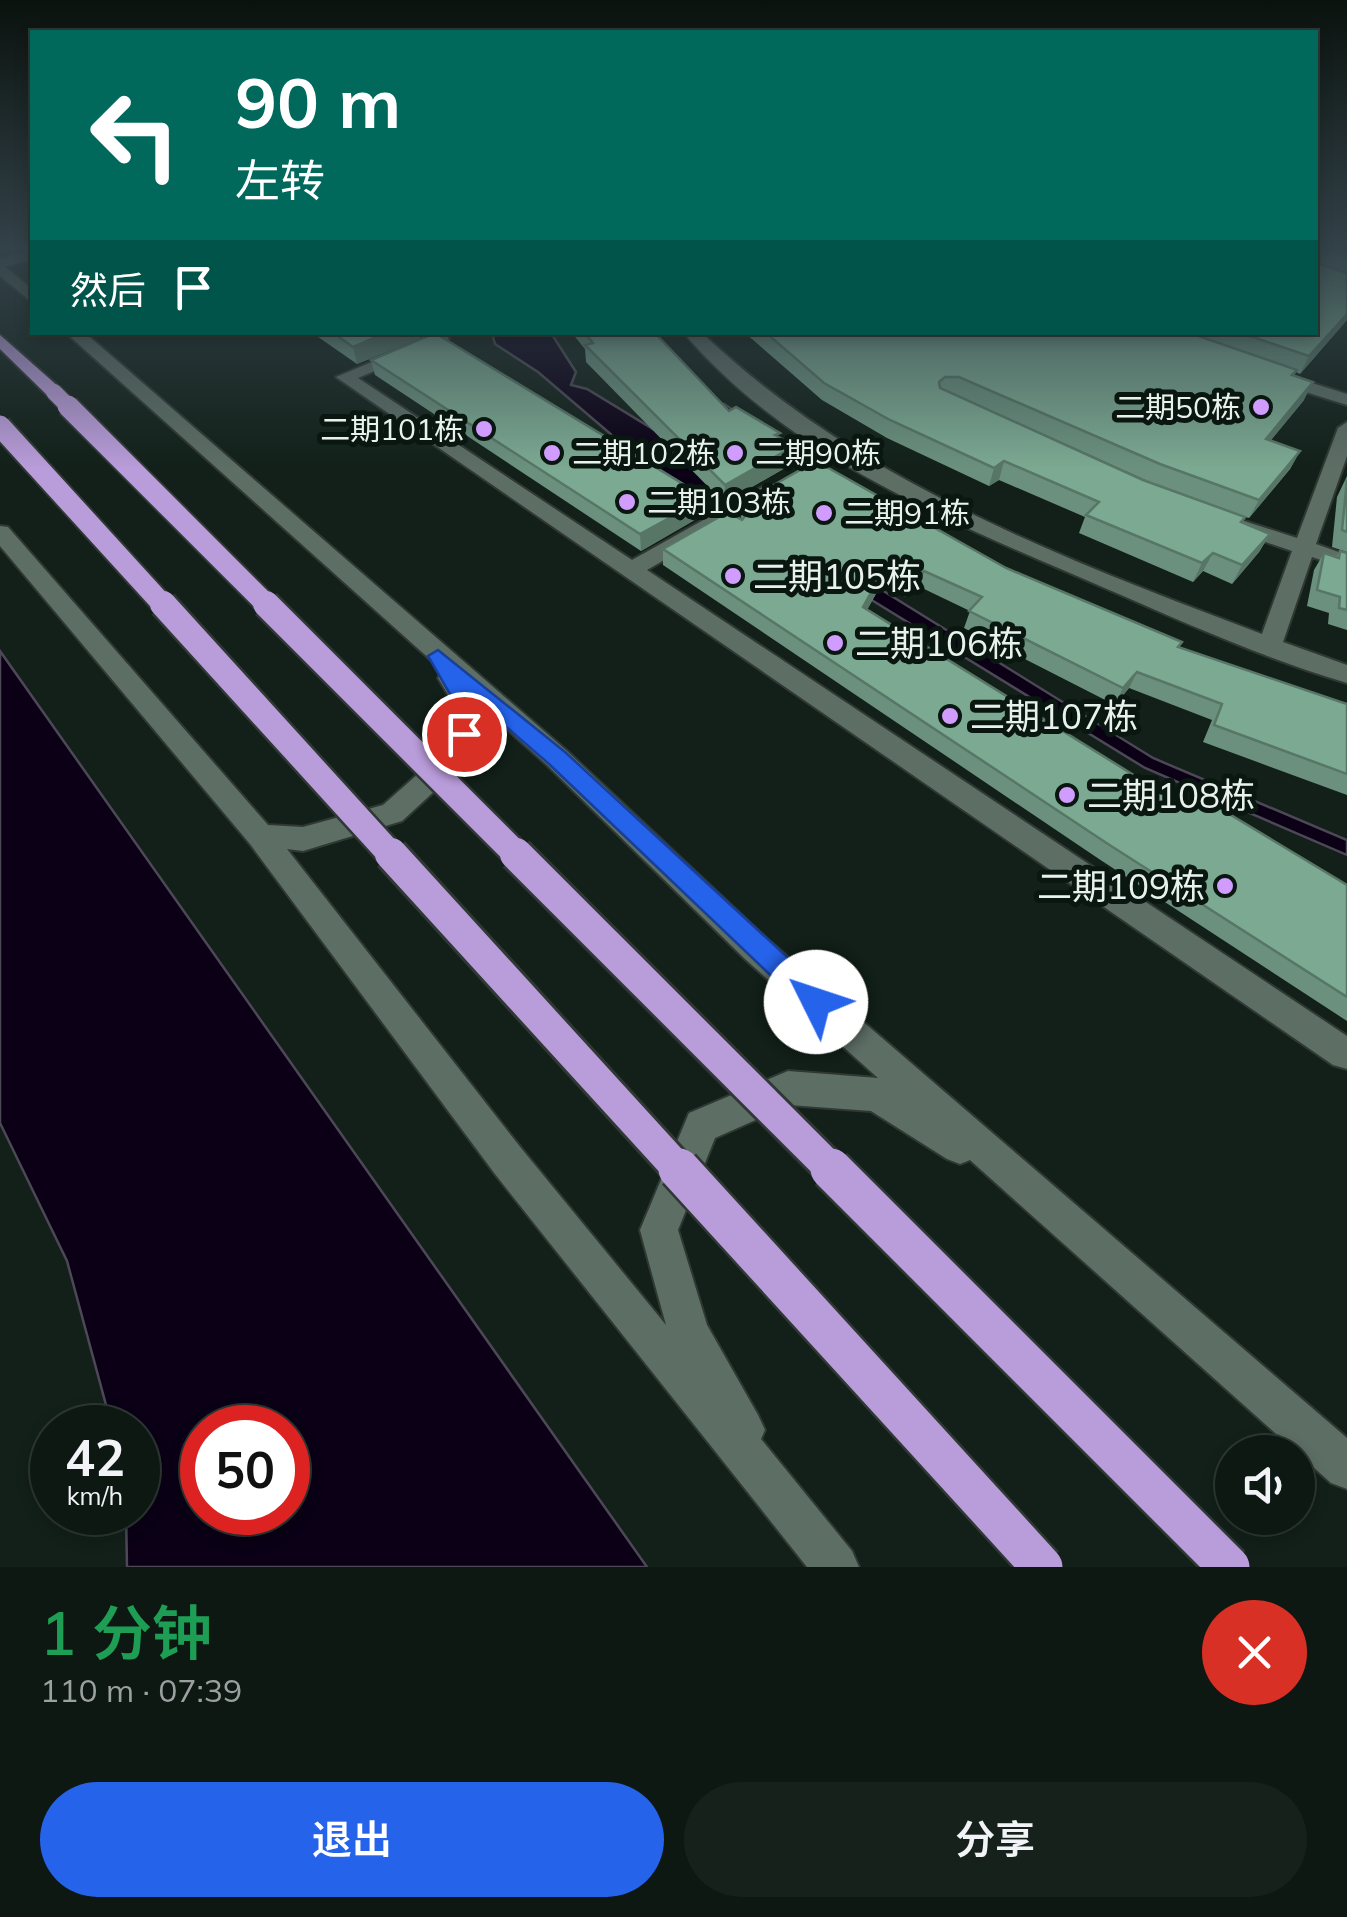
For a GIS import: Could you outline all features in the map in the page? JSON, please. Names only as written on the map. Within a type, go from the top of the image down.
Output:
[{"type":"highway","points":[[0,340],[1229,1567]]},
{"type":"highway","points":[[0,426],[1042,1567]]},
{"type":"main road","points":[[76,335],[557,758],[756,949],[1347,1467]]},
{"type":"main road","points":[[436,335],[441,339],[346,378],[1346,1054]]},
{"type":"main road","points":[[694,335],[832,455],[1046,556],[1269,648],[1347,674]]},
{"type":"main road","points":[[1264,372],[1347,400]]},
{"type":"main road","points":[[1269,648],[1347,428]]},
{"type":"main road","points":[[631,570],[792,477]]},
{"type":"main road","points":[[1216,516],[1347,562]]},
{"type":"main road","points":[[0,532],[260,836],[508,1161],[836,1567]]},
{"type":"main road","points":[[260,836],[304,839],[392,813],[456,756],[472,713],[438,656]]},
{"type":"main road","points":[[782,1498],[689,1333],[658,1230],[702,1126],[788,1088],[876,1094],[1025,1186]]},
{"type":"shaded area","points":[[493,335],[552,335],[576,372],[571,385],[587,389],[653,429],[724,404],[736,412],[680,438],[673,454],[714,486],[1153,758],[1347,840],[1347,855],[1145,768],[634,454],[538,372],[495,344]]},
{"type":"shaded area","points":[[0,651],[647,1567],[127,1567],[126,1535],[160,1535],[160,1405],[106,1405],[67,1261],[0,1123]]},
{"type":"building","points":[[1318,322],[1340,322],[1309,356],[1247,335],[1318,335]]},
{"type":"building","points":[[336,335],[381,335],[353,347]]},
{"type":"building","points":[[438,335],[706,498],[640,534],[371,360]]},
{"type":"building","points":[[586,335],[657,335],[729,411],[736,407],[794,446],[725,485],[585,345],[593,343]]},
{"type":"building","points":[[768,335],[1196,335],[1297,370],[1292,375],[1313,382],[1266,439],[1300,451],[1259,500],[1160,464],[959,377],[945,377],[939,382],[940,388],[1143,480],[1245,517],[1241,522],[1270,534],[1242,565],[1213,553],[1202,563],[1086,515],[1099,502],[1004,461],[994,468],[890,420],[824,383]]},
{"type":"building","points":[[816,461],[1006,568],[1182,642],[1178,647],[1347,704],[1347,774],[1214,725],[1222,704],[1137,672],[1123,688],[969,611],[982,597],[924,571],[909,581],[884,569],[863,607],[1190,810],[1201,797],[1347,885],[1347,997],[663,549],[728,512],[742,520],[749,511],[742,503]]},
{"type":"building","points":[[1347,480],[1347,532],[1342,530]]},
{"type":"building","points":[[1340,551],[1347,553],[1347,610],[1339,608],[1340,597],[1317,590],[1324,553],[1339,558]]},
{"type":"place","name":"二期50栋","points":[[1261,407]]},
{"type":"place","name":"二期101栋","points":[[484,429]]},
{"type":"place","name":"二期102栋","points":[[552,453]]},
{"type":"place","name":"二期90栋","points":[[735,453]]},
{"type":"place","name":"二期103栋","points":[[627,502]]},
{"type":"place","name":"二期91栋","points":[[824,513]]},
{"type":"place","name":"二期105栋","points":[[733,576]]},
{"type":"place","name":"二期106栋","points":[[835,643]]},
{"type":"place","name":"二期107栋","points":[[950,716]]},
{"type":"place","name":"二期108栋","points":[[1067,795]]},
{"type":"place","name":"二期109栋","points":[[1225,886]]},
{"type":"route","points":[[464,734],[472,713],[438,656],[557,758],[816,1002]]}]
